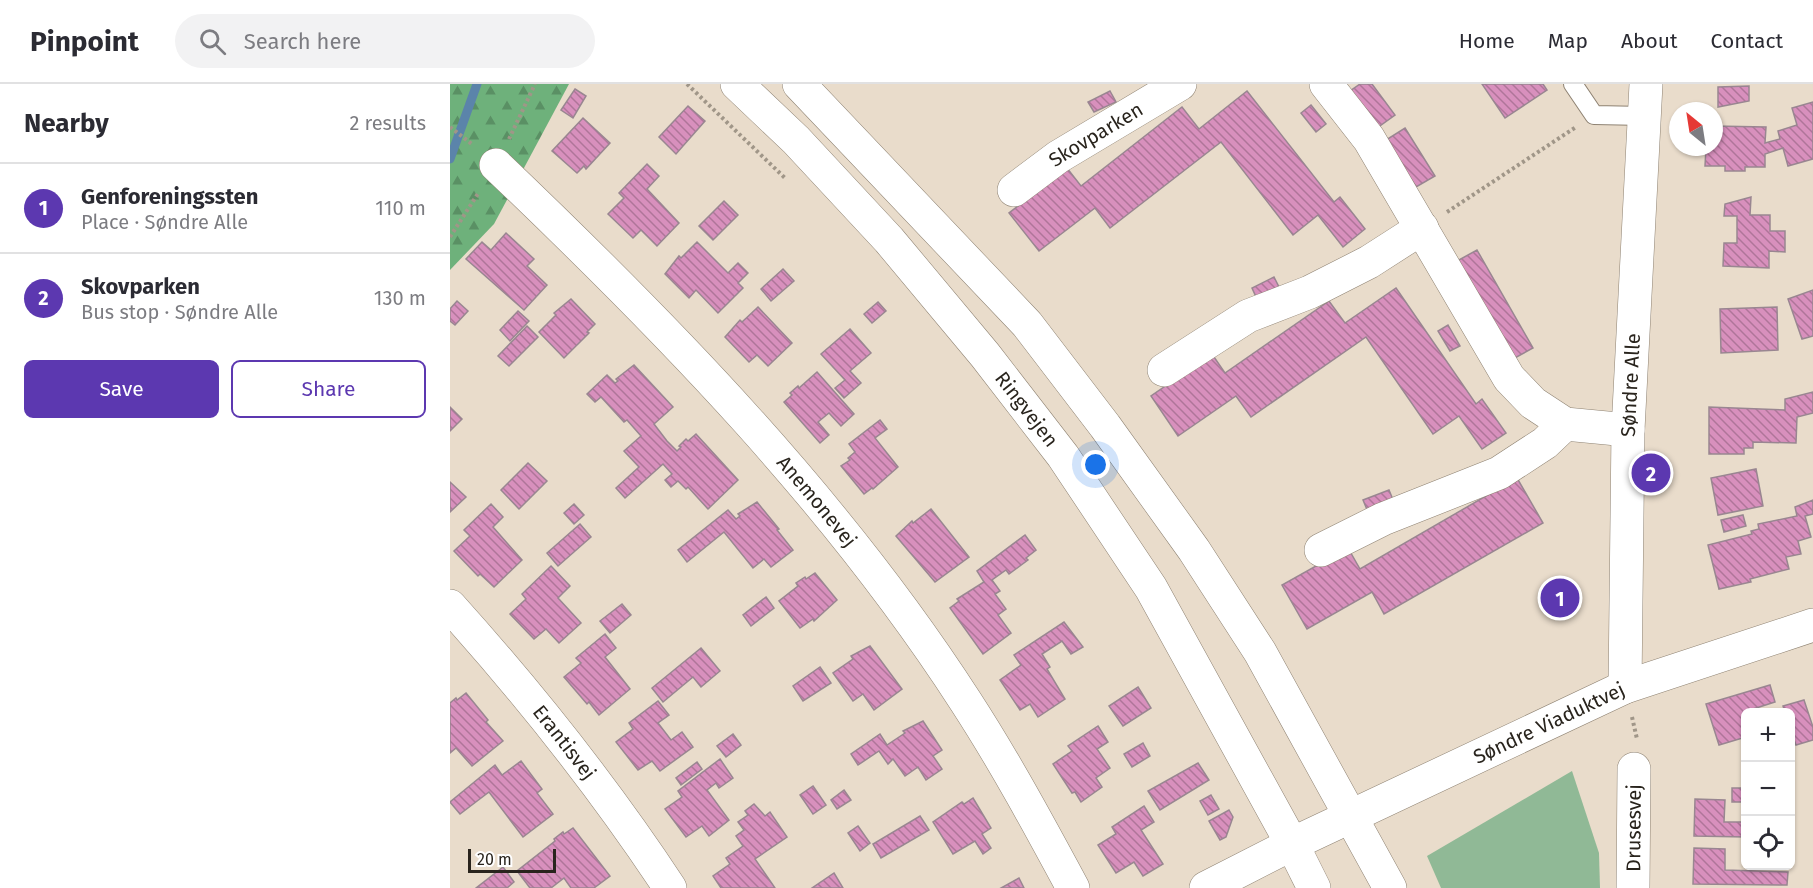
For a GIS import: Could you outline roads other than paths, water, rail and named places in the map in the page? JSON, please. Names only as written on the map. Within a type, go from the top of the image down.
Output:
[{"type":"street","name":"Ringvejen","points":[[737,84],[796,140],[889,240],[985,355],[1063,456],[1151,588],[1314,888]]},
{"type":"street","points":[[799,84],[1027,324],[1105,426],[1194,550],[1260,652],[1390,888]]},
{"type":"street","name":"Skovparken","points":[[1014,190],[1058,157],[1180,84]]},
{"type":"street","points":[[1326,84],[1369,139],[1509,378],[1533,403],[1565,424],[1628,430]]},
{"type":"street","name":"Søndre Alle","points":[[1625,687],[1628,430],[1646,84]]},
{"type":"street","name":"Anemonevej","points":[[488,158],[597,261],[727,397],[847,538],[965,701],[1012,777],[1073,888]]},
{"type":"street","points":[[1164,370],[1248,316],[1310,292],[1369,262],[1422,228]]},
{"type":"street","points":[[1321,550],[1383,519],[1499,474],[1545,443],[1565,424]]},
{"type":"street","name":"Erantisvej","points":[[450,606],[529,696],[611,802],[670,888]]},
{"type":"street","name":"Søndre Viaduktvej","points":[[1206,888],[1351,815],[1625,687],[1813,625]]},
{"type":"street","name":"Drusesvej","points":[[1633,888],[1635,769]]},
{"type":"lane","points":[[1573,84],[1594,116],[1645,116]]},
{"type":"waterway","points":[[450,159],[477,84]]},
{"type":"place","name":"Skovparken","points":[[1651,473]]},
{"type":"place","name":"Genforeningssten","points":[[1560,598]]}]
